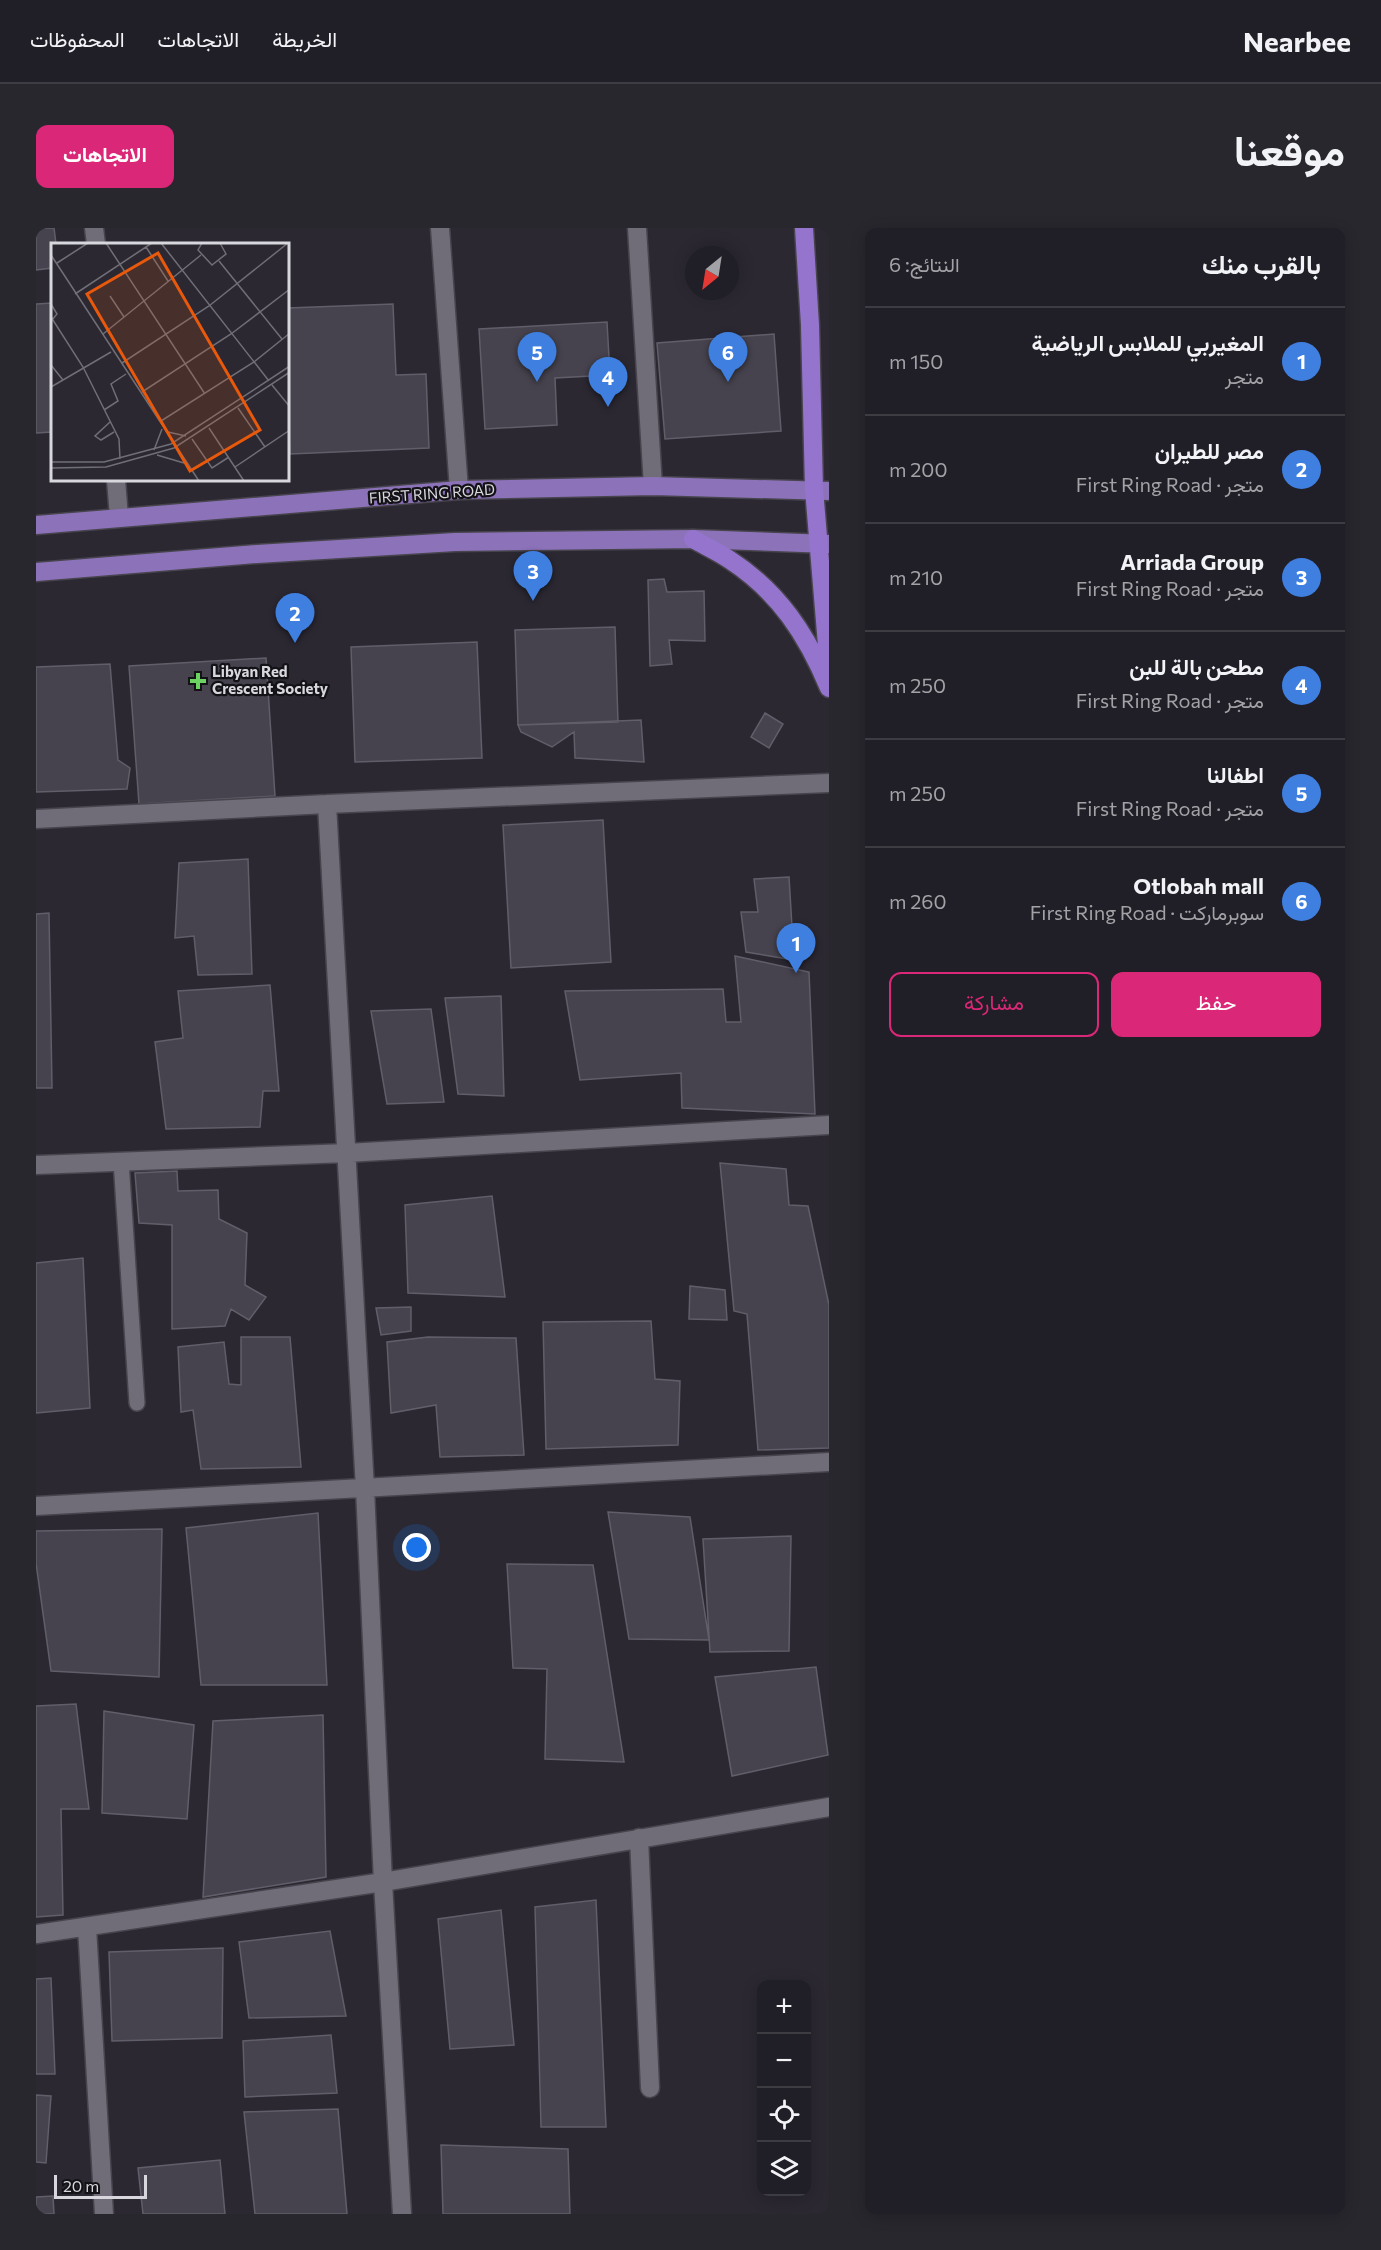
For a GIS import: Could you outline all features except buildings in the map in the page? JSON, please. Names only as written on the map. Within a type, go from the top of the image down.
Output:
[{"type":"highway","points":[[804,228],[821,490],[829,669]]},
{"type":"highway","points":[[693,539],[730,560],[764,586],[792,618],[815,654],[829,688]]},
{"type":"main road","name":"FIRST RING ROAD","points":[[36,525],[459,490],[653,486],[821,490]]},
{"type":"main road","points":[[36,572],[257,554],[455,543],[693,539],[824,543]]},
{"type":"street","points":[[94,228],[96,243]]},
{"type":"street","points":[[440,228],[459,490]]},
{"type":"street","points":[[637,228],[653,486]]},
{"type":"street","points":[[116,482],[119,517]]},
{"type":"street","points":[[36,819],[829,783]]},
{"type":"street","points":[[327,804],[402,2214]]},
{"type":"street","points":[[36,1165],[347,1153],[829,1125]]},
{"type":"street","points":[[36,1506],[829,1462]]},
{"type":"street","points":[[36,1934],[383,1882],[829,1807]]},
{"type":"street","points":[[639,1838],[650,2088]]},
{"type":"street","points":[[87,1927],[104,2214]]},
{"type":"lane","points":[[121,1161],[137,1402]]},
{"type":"place","name":"اطفالنا","points":[[537,382]]},
{"type":"place","name":"Otlobah mall","points":[[728,382]]},
{"type":"place","name":"مطحن بالة للبن","points":[[608,407]]},
{"type":"place","name":"Arriada Group","points":[[533,601]]},
{"type":"place","name":"مصر للطيران","points":[[295,643]]},
{"type":"place","name":"Libyan Red Crescent Society","points":[[198,681]]},
{"type":"place","name":"المغيربي للملابس الرياضية","points":[[796,973]]}]
